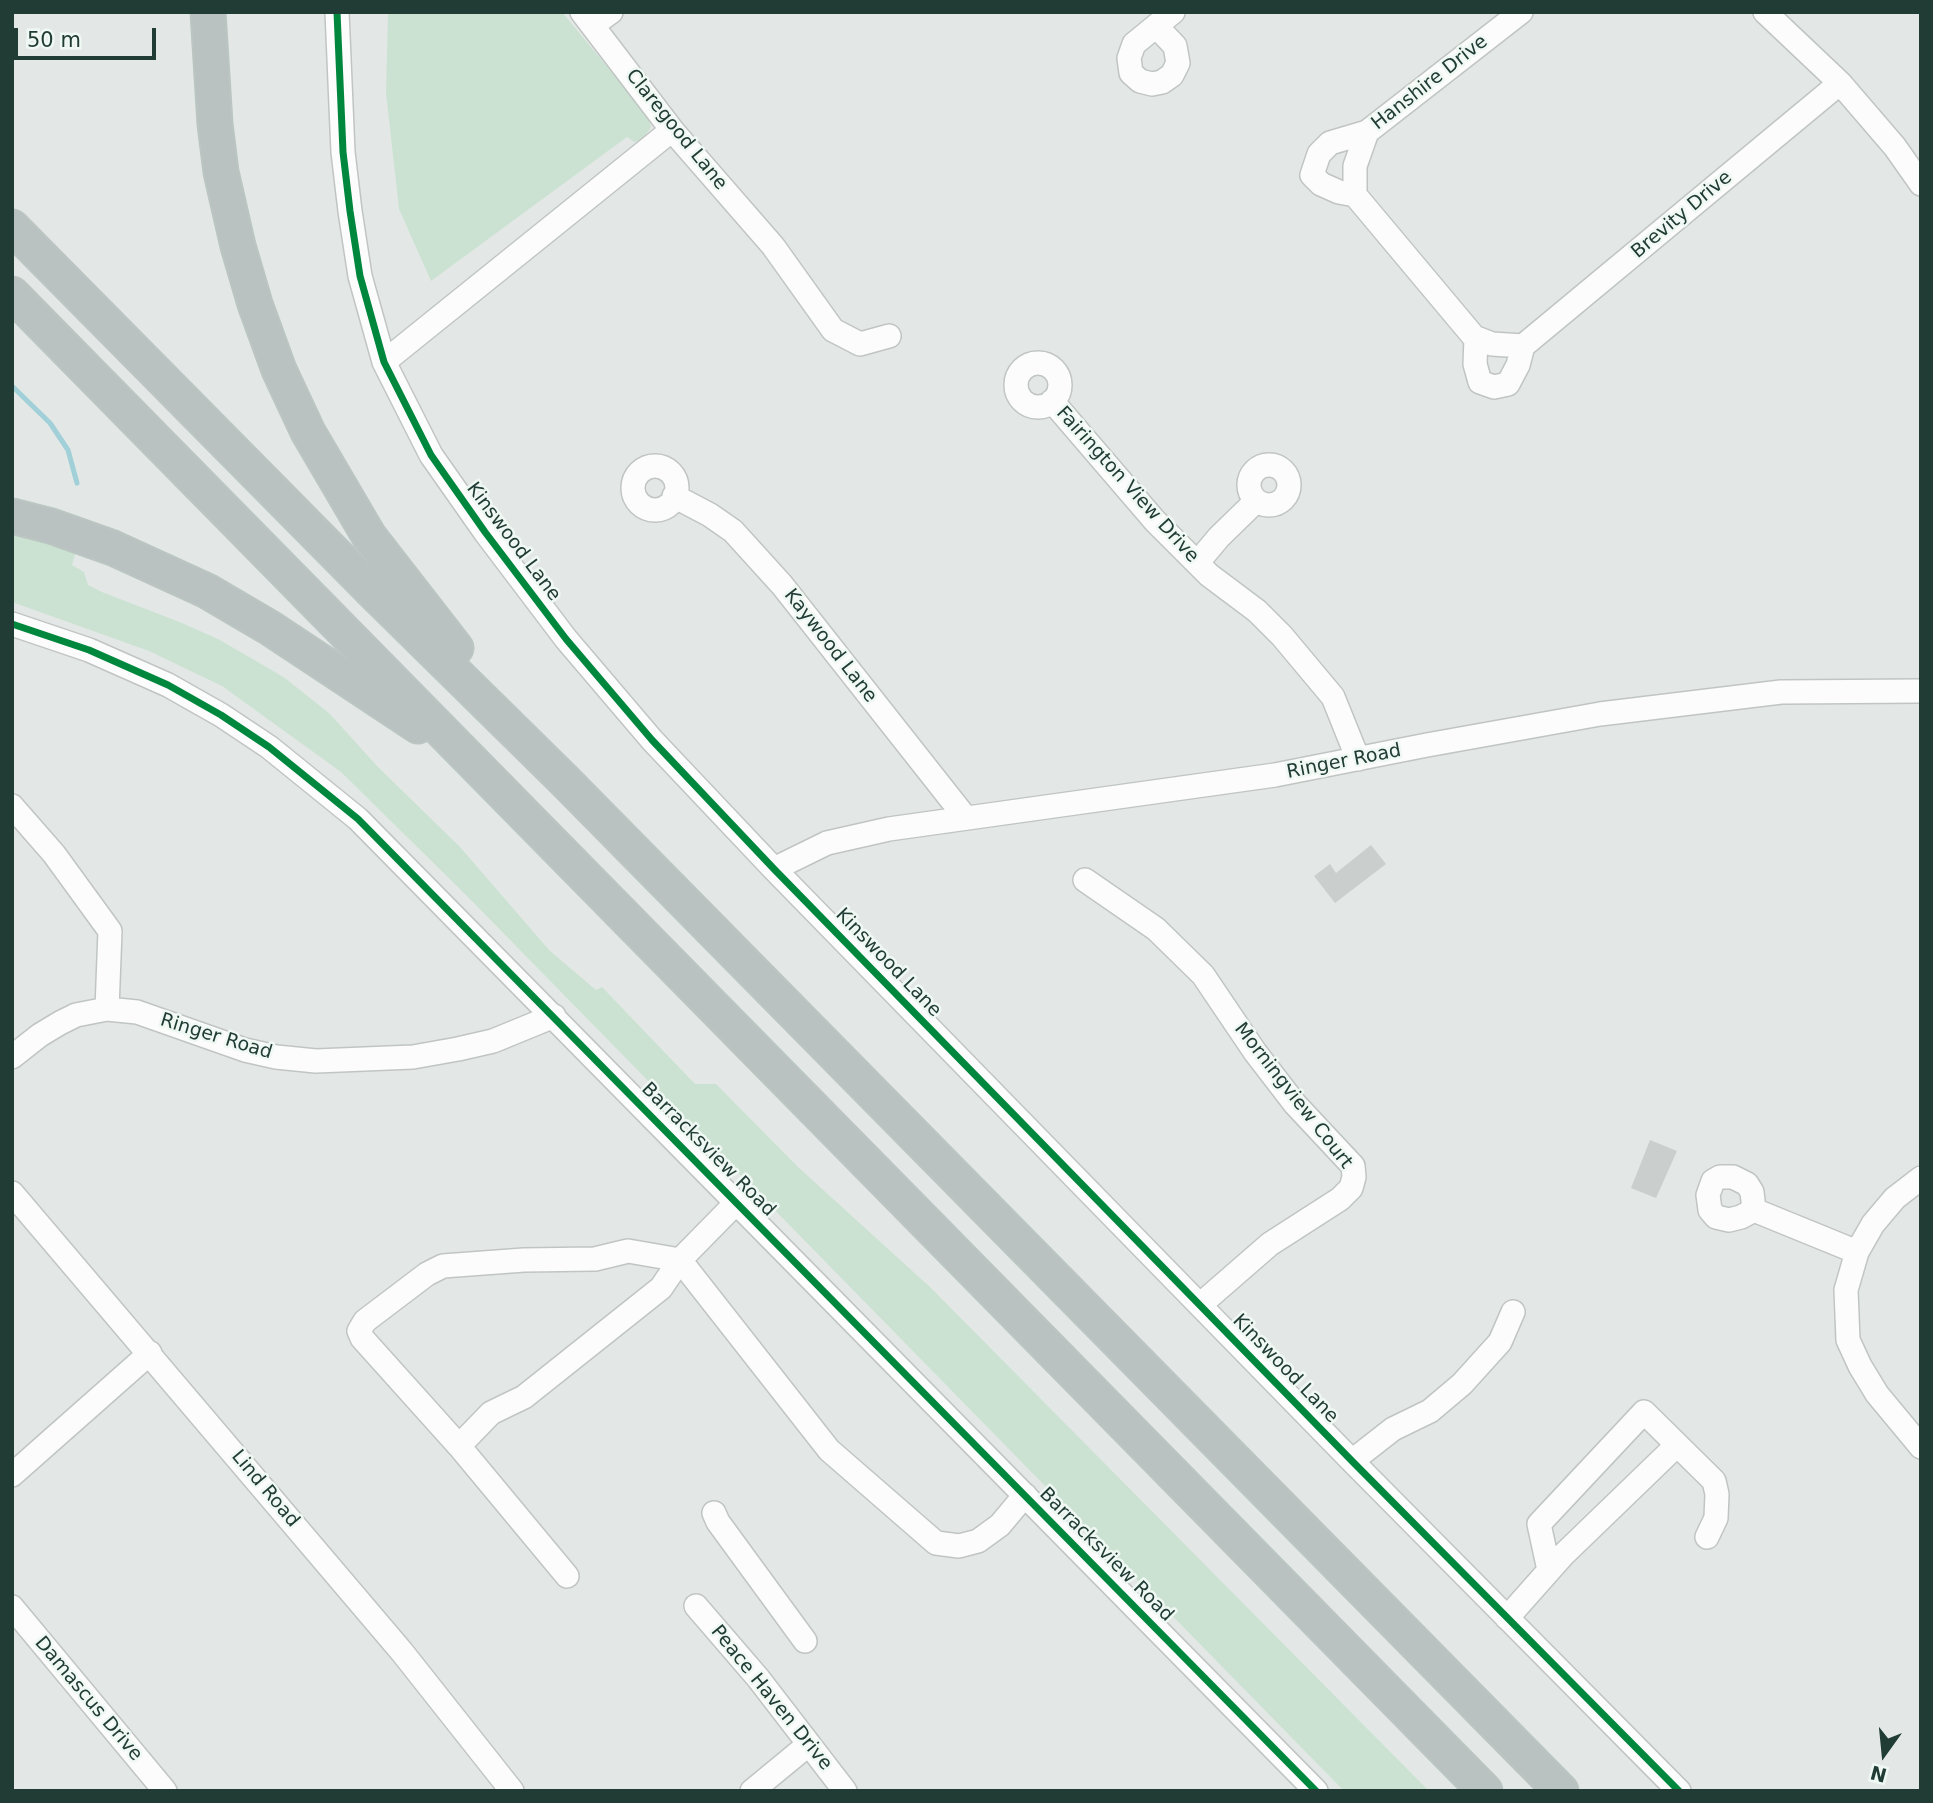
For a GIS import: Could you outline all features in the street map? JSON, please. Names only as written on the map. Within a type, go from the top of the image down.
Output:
[{"type":"highway","points":[[208,12],[221,172],[238,246],[255,303],[290,395],[308,432],[369,536],[411,593],[564,780]]},
{"type":"highway","points":[[12,227],[374,593],[564,780],[1560,1791]]},
{"type":"highway","points":[[12,294],[1485,1791]]},
{"type":"highway","points":[[12,516],[51,526],[113,548],[207,591],[270,628],[474,763]]},
{"type":"street","name":"Kinswood Lane","points":[[337,12],[343,152],[350,211],[360,276],[384,362],[431,456],[558,628],[652,740],[774,869],[1352,1461],[1679,1791]]},
{"type":"street","name":"Hanshire Drive","points":[[1355,195],[1355,166],[1367,132],[1521,12]]},
{"type":"street","points":[[1765,12],[1840,83],[1895,148],[1921,184]]},
{"type":"street","name":"Claregood Lane","points":[[595,17],[672,130],[773,246],[833,330],[860,344],[889,336]]},
{"type":"street","name":"Brevity Drive","points":[[1476,338],[1475,364],[1480,382],[1494,387],[1508,384],[1518,365],[1523,346],[1840,83]]},
{"type":"street","points":[[384,362],[672,130]]},
{"type":"street","points":[[1367,132],[1330,144],[1319,154],[1312,175],[1321,184],[1355,195],[1476,338],[1492,344],[1523,346]]},
{"type":"street","name":"Fairington View Drive","points":[[1052,401],[1155,521],[1209,575],[1257,611],[1333,696],[1358,759]]},
{"type":"street","name":"Kaywood Lane","points":[[674,496],[733,531],[758,558],[965,817]]},
{"type":"street","points":[[1198,562],[1256,500]]},
{"type":"street","name":"Barracksview Road","points":[[12,624],[89,650],[169,685],[270,747],[358,819],[1316,1791]]},
{"type":"street","name":"Ringer Road","points":[[774,869],[827,843],[889,829],[1275,775],[1600,714],[1781,692],[1921,691]]},
{"type":"street","points":[[12,806],[54,854],[110,932],[107,1009]]},
{"type":"street","name":"Morningview Court","points":[[1084,880],[1156,929],[1203,975],[1287,1094],[1353,1166],[1351,1188],[1340,1199],[1270,1244],[1201,1304]]},
{"type":"street","name":"Ringer Road","points":[[12,1057],[60,1023],[76,1015],[107,1009],[137,1012],[245,1050],[276,1057],[316,1060],[413,1057],[458,1049],[494,1041],[554,1016]]},
{"type":"street","points":[[1921,1178],[1895,1198],[1880,1215],[1857,1252],[1846,1290],[1848,1340],[1860,1366],[1877,1394],[1921,1447]]},
{"type":"street","name":"Lind Road","points":[[12,1193],[402,1652],[512,1791]]},
{"type":"street","points":[[460,1446],[491,1413],[524,1397],[661,1287],[680,1260],[737,1202]]},
{"type":"street","points":[[1754,1210],[1857,1252]]},
{"type":"street","points":[[567,1576],[460,1446],[362,1338],[359,1331],[365,1321],[427,1274],[443,1266],[537,1259],[595,1259],[628,1251],[680,1260],[829,1450],[936,1543],[959,1546],[978,1541],[1000,1525],[1025,1495]]},
{"type":"street","points":[[1352,1461],[1393,1429],[1430,1411],[1462,1384],[1500,1342],[1513,1312]]},
{"type":"street","points":[[12,1475],[150,1353]]},
{"type":"street","points":[[1549,1570],[1539,1524],[1644,1412],[1714,1481],[1717,1494],[1716,1518],[1707,1537]]},
{"type":"street","points":[[1507,1618],[1549,1570],[1678,1445]]},
{"type":"street","points":[[714,1513],[805,1641]]},
{"type":"street","name":"Peace Haven Drive","points":[[696,1606],[758,1678],[845,1791]]},
{"type":"street","name":"Damascus Drive","points":[[12,1607],[165,1791]]},
{"type":"street","points":[[752,1791],[809,1744]]},
{"type":"green space","points":[[388,12],[562,12],[647,115],[651,127],[643,139],[634,142],[627,137],[431,281],[399,209],[386,93]]},
{"type":"green space","points":[[12,532],[76,551],[72,565],[84,572],[88,585],[220,640],[285,678],[330,714],[377,766],[460,847],[550,951],[596,990],[602,987],[695,1084],[716,1084],[798,1167],[931,1288],[1429,1791],[1344,1791],[466,895],[341,772],[222,686],[149,651],[12,602]]},
{"type":"building","points":[[1371,845],[1386,864],[1335,903],[1314,876],[1330,864],[1336,873]]},
{"type":"building","points":[[1650,1140],[1677,1151],[1656,1198],[1631,1188]]},
{"type":"waterway","points":[[12,386],[50,423],[68,450],[77,483]]},
{"type":"cycle path","points":[[337,12],[343,152],[350,211],[360,276],[384,362],[431,455],[485,532],[566,639],[652,740],[774,869],[1352,1461],[1679,1791]]},
{"type":"cycle path","points":[[12,624],[89,650],[168,685],[221,715],[269,747],[358,819],[1316,1791]]}]
